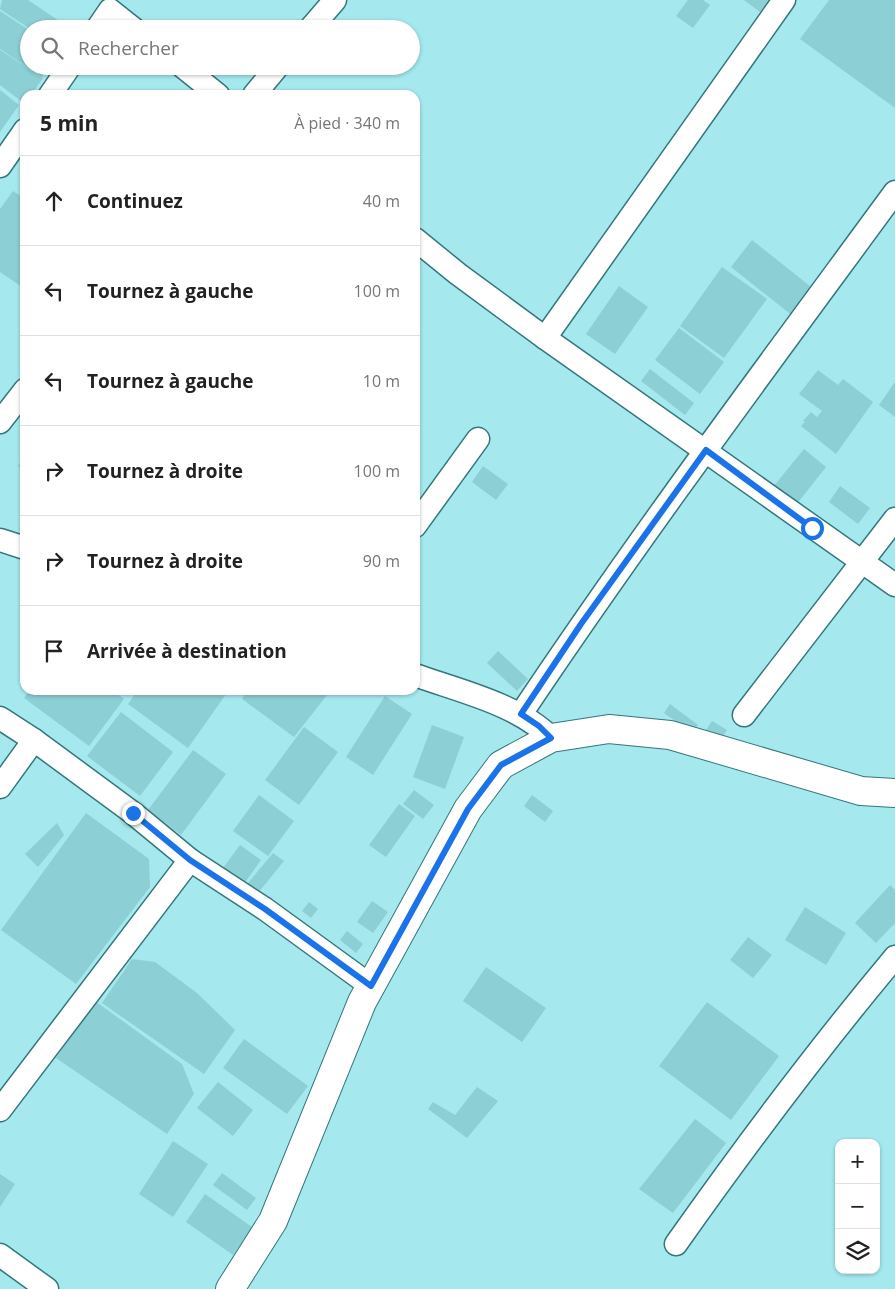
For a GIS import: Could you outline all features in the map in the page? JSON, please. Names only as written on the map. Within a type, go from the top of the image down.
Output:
[{"type":"main road","points":[[230,1289],[273,1221],[371,986],[468,809],[501,765],[551,738],[609,729],[670,735],[861,791],[895,793]]},
{"type":"street","points":[[318,20],[335,0]]},
{"type":"street","points":[[545,338],[784,0]]},
{"type":"street","points":[[103,20],[110,10],[123,20]]},
{"type":"street","points":[[53,90],[64,75]]},
{"type":"street","points":[[193,75],[212,90]]},
{"type":"street","points":[[258,90],[271,75]]},
{"type":"street","points":[[0,166],[20,137]]},
{"type":"street","points":[[521,714],[581,624],[895,192]]},
{"type":"street","points":[[420,242],[458,274],[545,338],[895,585]]},
{"type":"street","points":[[0,422],[20,396]]},
{"type":"street","points":[[420,519],[478,439]]},
{"type":"street","points":[[744,715],[895,519]]},
{"type":"street","points":[[0,540],[20,546]]},
{"type":"street","points":[[420,677],[521,714],[539,726],[551,738]]},
{"type":"street","points":[[0,718],[34,740],[133,813],[190,860],[265,909],[371,986]]},
{"type":"street","points":[[0,787],[34,740]]},
{"type":"street","points":[[0,1110],[190,860]]},
{"type":"street","points":[[676,1244],[742,1150],[839,1024],[895,957]]},
{"type":"street","points":[[0,1254],[47,1289]]},
{"type":"building","points":[[2,0],[28,0],[58,20],[20,20],[20,22],[0,9]]},
{"type":"building","points":[[688,0],[703,0],[710,5],[693,28],[676,16]]},
{"type":"building","points":[[744,0],[769,0],[760,12]]},
{"type":"building","points":[[829,0],[895,0],[895,108],[800,39]]},
{"type":"building","points":[[0,11],[20,24],[20,62],[0,49]]},
{"type":"building","points":[[0,50],[20,63],[20,75],[38,75],[43,78],[35,90],[20,90],[20,100],[0,85]]},
{"type":"building","points":[[0,90],[19,105],[0,132]]},
{"type":"building","points":[[13,191],[20,196],[20,286],[0,272],[0,209]]},
{"type":"building","points":[[752,240],[815,290],[794,317],[731,267]]},
{"type":"building","points":[[722,267],[767,299],[724,358],[680,326]]},
{"type":"building","points":[[619,286],[648,307],[615,354],[586,334]]},
{"type":"building","points":[[679,328],[724,362],[700,394],[655,360]]},
{"type":"building","points":[[650,369],[694,403],[685,415],[641,381]]},
{"type":"building","points":[[818,370],[838,385],[843,379],[873,402],[836,454],[801,426],[811,412],[817,417],[822,411],[799,394]]},
{"type":"building","points":[[895,382],[895,417],[879,405]]},
{"type":"building","points":[[804,449],[826,467],[796,505],[773,487]]},
{"type":"building","points":[[483,466],[508,484],[496,500],[472,482]]},
{"type":"building","points":[[840,486],[870,508],[858,524],[829,502]]},
{"type":"building","points":[[498,651],[528,679],[517,691],[487,663]]},
{"type":"building","points":[[26,695],[119,695],[124,699],[89,746],[24,698]]},
{"type":"building","points":[[134,695],[225,695],[188,748],[128,704]]},
{"type":"building","points":[[245,695],[327,695],[294,737],[242,699]]},
{"type":"building","points":[[385,696],[412,714],[373,775],[346,757]]},
{"type":"building","points":[[670,704],[698,725],[692,733],[664,713]]},
{"type":"building","points":[[121,712],[173,752],[140,796],[87,756]]},
{"type":"building","points":[[712,721],[727,730],[717,746],[702,736]]},
{"type":"building","points":[[432,725],[464,737],[445,789],[413,777]]},
{"type":"building","points":[[304,727],[338,752],[299,805],[265,780]]},
{"type":"building","points":[[193,750],[226,774],[181,835],[148,810]]},
{"type":"building","points":[[414,790],[434,805],[423,819],[403,804]]},
{"type":"building","points":[[259,795],[294,821],[268,856],[233,831]]},
{"type":"building","points":[[532,795],[553,811],[545,822],[524,806]]},
{"type":"building","points":[[399,804],[415,816],[386,857],[369,845]]},
{"type":"building","points":[[86,813],[149,859],[150,887],[76,984],[1,930]]},
{"type":"building","points":[[57,823],[64,835],[38,867],[25,854]]},
{"type":"building","points":[[240,845],[261,860],[241,888],[220,872]]},
{"type":"building","points":[[273,853],[284,861],[254,898],[243,889]]},
{"type":"building","points":[[890,885],[895,890],[895,923],[876,943],[855,923]]},
{"type":"building","points":[[372,901],[388,912],[373,933],[357,922]]},
{"type":"building","points":[[309,902],[318,909],[311,918],[302,911]]},
{"type":"building","points":[[805,907],[846,933],[826,965],[785,940]]},
{"type":"building","points":[[347,931],[363,944],[356,953],[340,940]]},
{"type":"building","points":[[748,937],[772,955],[753,978],[730,960]]},
{"type":"building","points":[[132,959],[155,962],[197,993],[235,1030],[204,1074],[102,1003]]},
{"type":"building","points":[[486,967],[546,1008],[522,1042],[463,1001]]},
{"type":"building","points":[[95,1001],[182,1064],[194,1094],[167,1134],[56,1058]]},
{"type":"building","points":[[707,1002],[779,1056],[731,1120],[659,1066]]},
{"type":"building","points":[[244,1039],[308,1086],[287,1114],[223,1068]]},
{"type":"building","points":[[218,1082],[253,1110],[233,1136],[197,1108]]},
{"type":"building","points":[[477,1087],[498,1101],[467,1138],[428,1109],[433,1102],[455,1115]]},
{"type":"building","points":[[695,1119],[726,1143],[673,1213],[639,1189]]},
{"type":"building","points":[[173,1141],[208,1164],[173,1217],[139,1194]]},
{"type":"building","points":[[222,1173],[256,1198],[247,1210],[213,1185]]},
{"type":"building","points":[[0,1174],[15,1184],[0,1207]]},
{"type":"building","points":[[205,1194],[252,1227],[233,1255],[186,1222]]},
{"type":"route","points":[[133,813],[190,860],[265,909],[371,986],[468,809],[501,765],[551,738],[539,726],[521,714],[581,624],[706,450],[812,528]]}]
